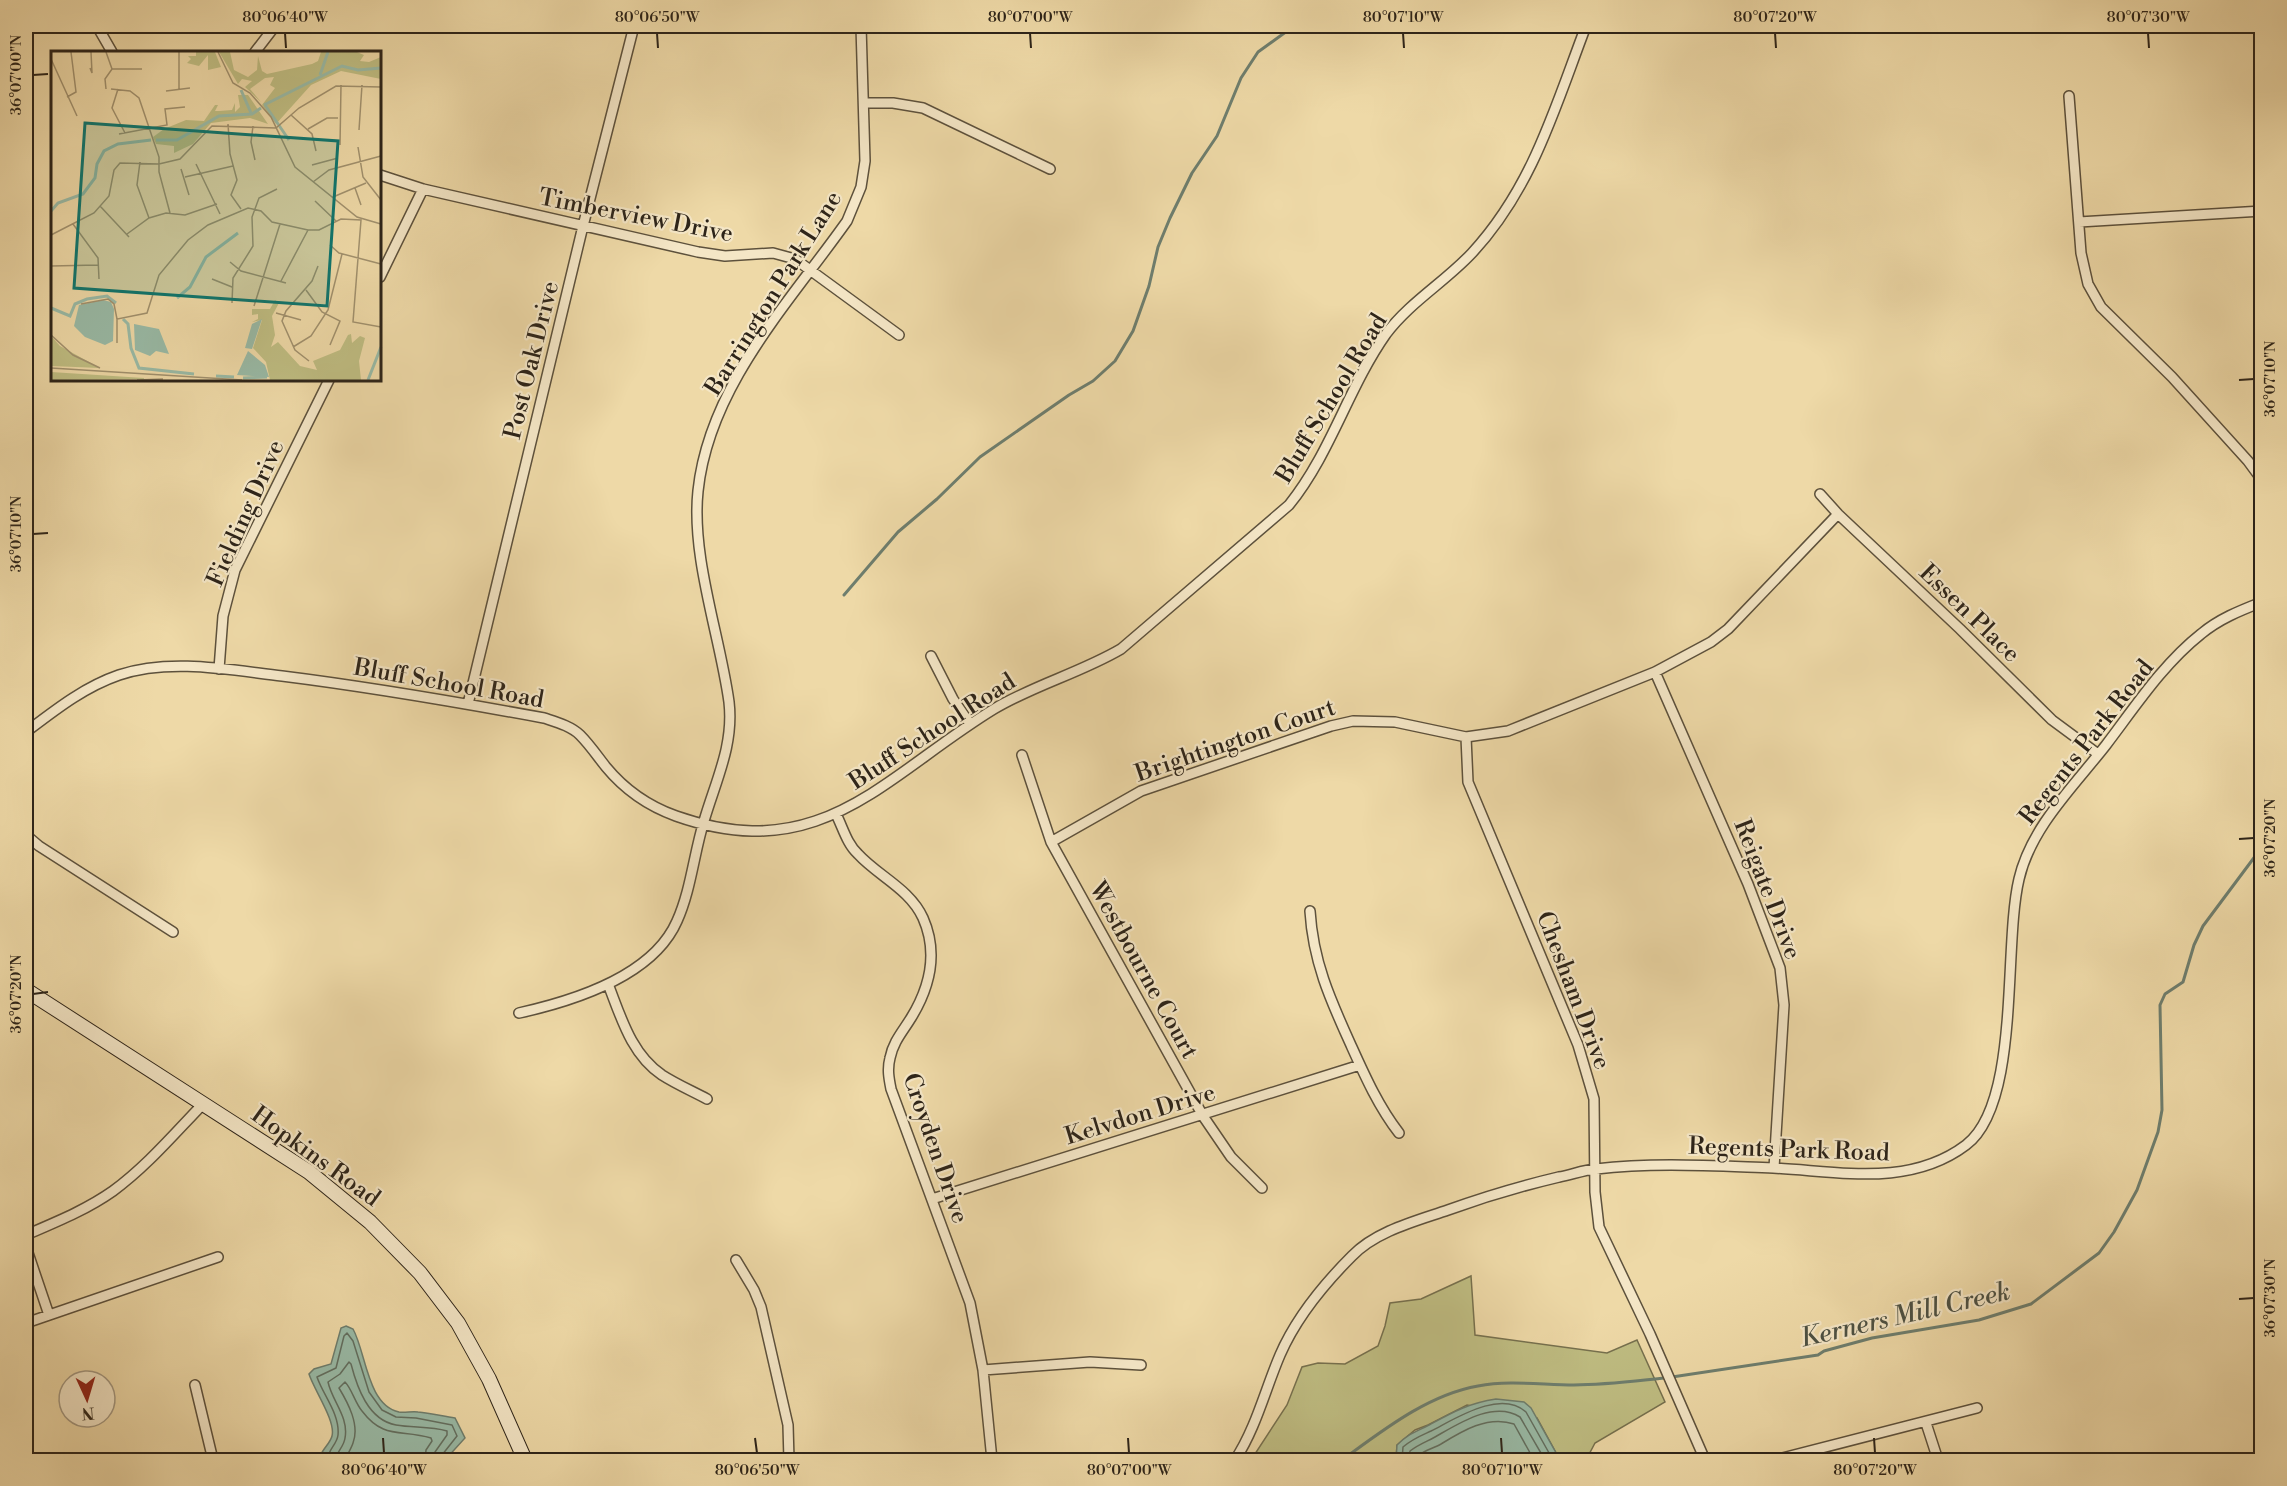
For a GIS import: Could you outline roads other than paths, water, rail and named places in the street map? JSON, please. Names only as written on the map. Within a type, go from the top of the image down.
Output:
[{"type":"main road","name":"Hopkins Road","points":[[26,990],[309,1172],[370,1222],[418,1270],[458,1323],[489,1379],[525,1461]]},
{"type":"street","points":[[97,26],[111,51]]},
{"type":"street","points":[[256,51],[275,26]]},
{"type":"street","name":"Post Oak Drive","points":[[468,704],[583,226],[634,26]]},
{"type":"street","name":"Barrington Park Lane","points":[[519,1013],[549,1006],[608,984],[647,960],[664,943],[677,921],[703,823],[729,745],[729,703],[702,562],[698,520],[698,492],[706,450],[729,392],[750,356],[847,221],[855,204],[865,161],[861,26]]},
{"type":"street","name":"Bluff School Road","points":[[26,732],[71,699],[119,675],[161,668],[219,669],[342,684],[544,718],[564,725],[579,734],[608,769],[635,795],[676,816],[703,823],[749,831],[770,831],[817,822],[836,814],[877,790],[970,724],[1015,697],[1106,658],[1120,649],[1289,505],[1317,465],[1366,369],[1388,332],[1425,293],[1454,271],[1473,252],[1499,220],[1519,189],[1541,145],[1586,26]]},
{"type":"street","points":[[2069,96],[2081,253],[2088,284],[2101,307],[2172,377],[2248,461],[2262,480]]},
{"type":"street","points":[[864,103],[893,103],[923,108],[1050,169]]},
{"type":"street","name":"Timberview Drive","points":[[381,175],[423,189],[698,252],[725,256],[773,253],[795,259],[900,335]]},
{"type":"street","points":[[381,275],[423,189]]},
{"type":"street","points":[[2079,222],[2262,211]]},
{"type":"street","name":"Fielding Drive","points":[[219,669],[223,616],[235,570],[329,381]]},
{"type":"street","name":"Essen Place","points":[[1820,494],[2052,720],[2098,754]]},
{"type":"street","name":"Brightington Court","points":[[1051,842],[1141,791],[1331,726],[1363,721],[1395,722],[1466,737],[1508,731],[1655,672],[1710,642],[1728,629],[1839,514]]},
{"type":"street","name":"Regents Park Road","points":[[1235,1461],[1245,1444],[1281,1351],[1326,1283],[1364,1244],[1413,1222],[1500,1193],[1594,1169],[1663,1166],[1774,1168],[1876,1176],[1906,1171],[1940,1161],[1970,1142],[1989,1114],[1998,1087],[2003,1056],[2014,910],[2019,878],[2031,844],[2070,788],[2154,681],[2199,635],[2230,614],[2262,602]]},
{"type":"street","points":[[932,656],[953,699],[970,724]]},
{"type":"street","name":"Reigate Drive","points":[[1655,672],[1748,884],[1780,968],[1784,1005],[1774,1168]]},
{"type":"street","name":"Chesham Drive","points":[[1466,737],[1468,782],[1578,1045],[1594,1099],[1594,1169],[1599,1227],[1650,1334],[1705,1461]]},
{"type":"street","name":"Westbourne Court","points":[[1022,756],[1051,842],[1203,1116],[1231,1157],[1262,1188]]},
{"type":"street","name":"Croyden Drive","points":[[836,814],[856,853],[911,899],[923,918],[927,931],[930,976],[911,1018],[892,1049],[888,1076],[970,1303],[983,1370],[992,1461]]},
{"type":"street","points":[[26,835],[173,932]]},
{"type":"street","points":[[1310,911],[1312,939],[1324,988],[1360,1065],[1386,1115],[1399,1133]]},
{"type":"street","points":[[608,984],[629,1038],[646,1061],[662,1075],[707,1099]]},
{"type":"street","name":"Kelvdon Drive","points":[[932,1199],[1360,1065]]},
{"type":"street","points":[[26,1235],[66,1218],[113,1190],[134,1174],[203,1104]]},
{"type":"street","points":[[26,1247],[49,1315]]},
{"type":"street","points":[[26,1323],[218,1257]]},
{"type":"street","points":[[736,1260],[754,1290],[760,1307],[788,1425],[789,1461]]},
{"type":"street","points":[[983,1370],[1090,1362],[1141,1365]]},
{"type":"street","points":[[195,1385],[213,1461]]},
{"type":"street","points":[[1774,1461],[1977,1408]]},
{"type":"street","points":[[1926,1423],[1938,1461]]},
{"type":"water","points":[[346,1326],[353,1329],[374,1389],[388,1407],[399,1412],[423,1412],[455,1418],[465,1438],[445,1460],[327,1460],[320,1457],[332,1436],[331,1422],[309,1374],[314,1369],[331,1364],[341,1328]]},
{"type":"water","points":[[1496,1399],[1524,1402],[1531,1408],[1560,1460],[1396,1460],[1397,1445],[1409,1435],[1461,1409]]},
{"type":"waterway","points":[[844,595],[898,532],[937,499],[980,457],[1093,381],[1115,361],[1133,331],[1149,286],[1158,247],[1170,218],[1192,173],[1217,136],[1241,78],[1258,52],[1294,26]]},
{"type":"waterway","name":"Kerners Mill Creek","points":[[1672,1377],[1818,1355],[1824,1351],[1872,1338],[1979,1320],[2031,1304],[2099,1253],[2114,1232],[2137,1190],[2158,1132],[2162,1110],[2160,1005],[2165,994],[2183,982],[2194,945],[2203,926],[2262,847]]},
{"type":"waterway","name":"Kerners Mill Creek","points":[[1342,1460],[1373,1437],[1423,1406],[1441,1397],[1478,1386],[1502,1383],[1586,1385],[1665,1378]]}]
